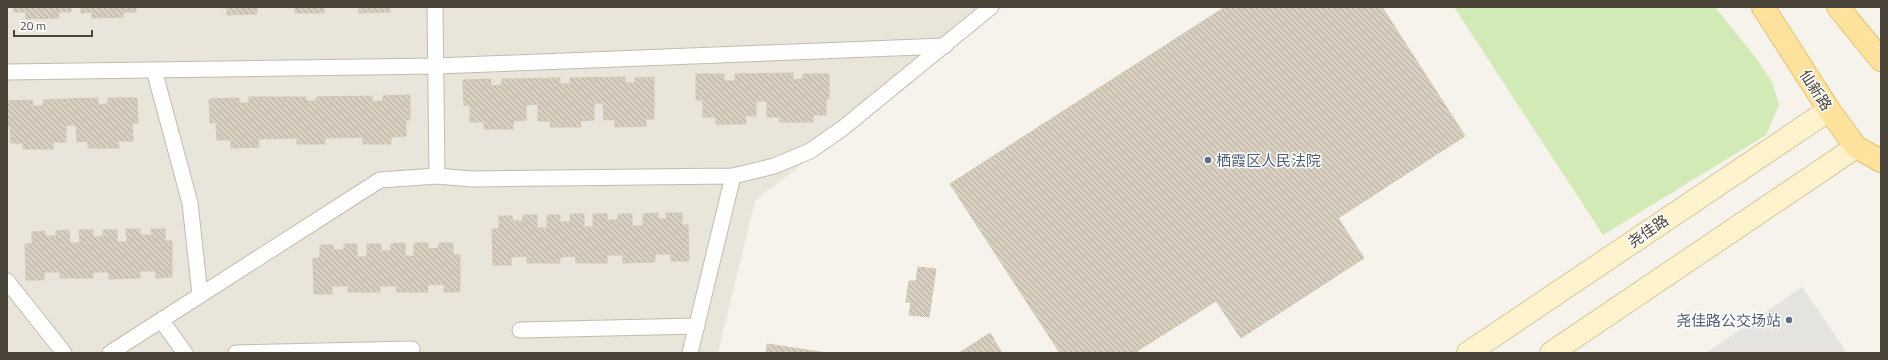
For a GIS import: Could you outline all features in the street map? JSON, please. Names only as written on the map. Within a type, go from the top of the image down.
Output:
[{"type":"main road","name":"仙新路","points":[[1763,7],[1829,110],[1856,147],[1881,161]]},
{"type":"main road","points":[[1838,7],[1881,60]]},
{"type":"main road","name":"尧佳路","points":[[1468,353],[1829,110]]},
{"type":"main road","points":[[1551,353],[1856,147]]},
{"type":"lane","points":[[435,7],[437,66],[437,176]]},
{"type":"lane","points":[[110,353],[380,180],[437,176],[472,179],[733,176],[774,166],[810,151],[843,128],[991,7]]},
{"type":"lane","points":[[7,72],[437,66],[945,46]]},
{"type":"lane","points":[[154,70],[190,203],[200,295]]},
{"type":"lane","points":[[690,353],[733,176]]},
{"type":"lane","points":[[7,281],[64,353]]},
{"type":"lane","points":[[161,320],[185,353]]},
{"type":"lane","points":[[520,330],[697,326]]},
{"type":"lane","points":[[236,353],[412,349]]},
{"type":"shaded area","points":[[7,7],[1003,7],[755,201],[718,353],[7,353]]},
{"type":"shaded area","name":"尧佳路公交场站","points":[[1802,287],[1847,353],[1706,353]]},
{"type":"green space","points":[[1454,7],[1715,7],[1756,58],[1772,82],[1779,105],[1766,135],[1603,235]]},
{"type":"building","points":[[14,7],[71,7],[71,12],[58,12],[59,18],[26,19],[26,12],[14,12]]},
{"type":"building","points":[[81,7],[136,7],[136,12],[123,12],[123,17],[92,18],[92,12],[81,13]]},
{"type":"building","points":[[214,7],[257,7],[257,14],[227,15],[227,8]]},
{"type":"building","points":[[295,7],[324,7],[324,13],[295,13]]},
{"type":"building","points":[[359,7],[390,7],[390,12],[359,13]]},
{"type":"building","name":"栖霞区人民法院","points":[[1225,7],[1382,7],[1465,136],[1338,218],[1364,258],[1241,338],[1216,301],[1134,353],[1060,353],[950,184]]},
{"type":"building","points":[[793,73],[793,80],[803,79],[803,74],[829,74],[829,99],[826,99],[826,115],[813,115],[813,122],[780,122],[780,117],[767,117],[767,101],[756,101],[756,116],[745,116],[746,124],[716,124],[716,117],[703,117],[703,100],[696,100],[696,74],[724,74],[724,81],[735,81],[735,74]]},
{"type":"building","points":[[625,77],[625,83],[635,83],[635,78],[654,77],[654,119],[646,119],[646,126],[615,127],[615,120],[604,120],[603,103],[594,103],[594,120],[580,121],[581,127],[551,127],[550,121],[538,121],[538,104],[526,105],[526,120],[513,121],[513,129],[484,129],[484,122],[470,122],[470,105],[464,105],[463,80],[491,79],[491,86],[502,85],[502,79],[560,78],[560,84],[570,84],[570,78]]},
{"type":"building","points":[[410,95],[410,120],[406,120],[406,136],[391,137],[391,144],[363,144],[363,137],[325,138],[325,144],[297,144],[297,138],[258,139],[259,147],[231,148],[231,140],[217,140],[216,123],[210,123],[209,99],[239,98],[239,103],[249,103],[249,97],[306,97],[306,101],[316,101],[316,97],[372,96],[372,102],[383,101],[383,96]]},
{"type":"building","points":[[98,98],[98,105],[108,104],[108,98],[137,98],[138,123],[132,123],[133,141],[118,141],[119,148],[88,148],[88,141],[77,142],[76,125],[66,125],[66,142],[53,142],[53,149],[23,149],[23,143],[11,143],[10,126],[7,126],[7,101],[32,100],[33,106],[43,106],[43,100]]},
{"type":"building","points":[[658,213],[658,219],[667,219],[666,213],[682,213],[682,225],[688,225],[689,261],[671,261],[671,254],[655,254],[655,262],[623,263],[623,255],[607,255],[607,263],[576,263],[575,256],[560,257],[560,263],[527,263],[527,256],[511,257],[511,265],[493,265],[492,229],[499,229],[499,216],[512,216],[513,221],[523,221],[523,215],[537,215],[537,228],[547,228],[547,215],[560,215],[560,222],[570,222],[570,214],[584,214],[584,227],[593,227],[593,214],[607,214],[607,220],[618,220],[618,214],[632,214],[632,226],[643,226],[643,214]]},
{"type":"building","points":[[126,229],[140,229],[140,235],[152,235],[151,229],[165,229],[165,241],[172,241],[172,277],[156,278],[156,271],[140,271],[140,278],[109,279],[109,272],[93,272],[93,278],[60,278],[60,272],[44,272],[44,280],[26,280],[25,244],[32,244],[32,232],[45,231],[45,236],[56,236],[56,231],[69,230],[70,243],[80,243],[79,230],[93,230],[93,237],[103,237],[103,230],[117,230],[117,242],[127,242]]},
{"type":"building","points":[[405,243],[405,256],[414,256],[414,243],[428,243],[428,249],[439,248],[439,243],[453,243],[453,255],[460,255],[460,292],[444,292],[444,284],[427,285],[428,292],[397,292],[396,286],[380,286],[380,292],[348,292],[348,286],[332,286],[332,294],[314,294],[313,258],[320,258],[320,245],[333,245],[333,250],[344,250],[344,244],[357,244],[357,257],[367,257],[367,244],[381,244],[381,251],[391,251],[391,244]]},
{"type":"building","points":[[918,267],[936,269],[929,317],[909,315],[911,302],[906,302],[909,281],[916,281]]},
{"type":"building","points":[[990,333],[1002,353],[959,353]]},
{"type":"building","points":[[767,344],[827,353],[766,353]]},
{"type":"place","name":"栖霞区人民法院","points":[[1208,160]]},
{"type":"place","name":"尧佳路公交场站","points":[[1789,320]]}]
